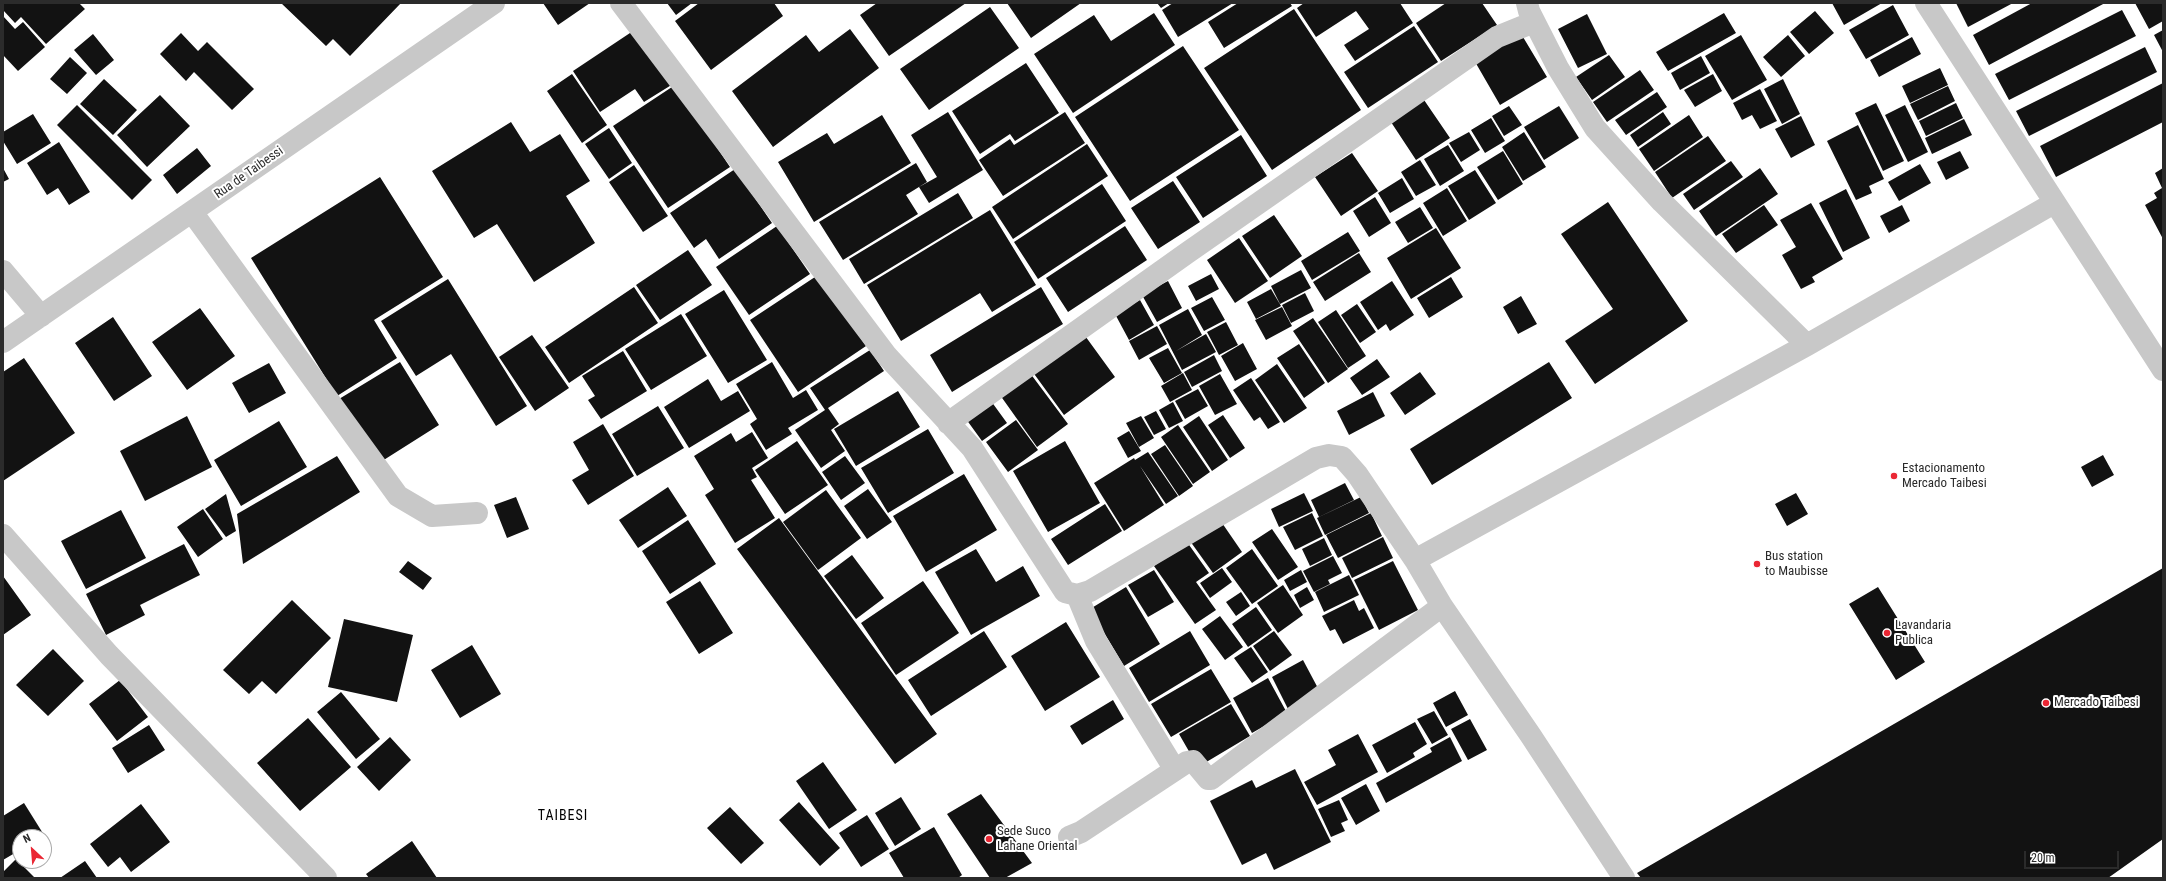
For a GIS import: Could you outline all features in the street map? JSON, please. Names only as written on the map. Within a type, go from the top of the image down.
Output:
[{"type":"street","name":"Rua de Taibessi","points":[[3,342],[494,3]]},
{"type":"street","points":[[621,3],[887,356],[972,448],[1065,592],[1077,595],[1090,592],[1316,458],[1329,455],[1342,457],[1357,474],[1415,560],[1442,606],[1531,736],[1624,878]]},
{"type":"street","points":[[1926,3],[2054,204],[2163,370]]},
{"type":"street","points":[[948,423],[1187,253],[1497,37],[1530,12],[1558,68],[1595,128],[1662,202],[1807,345]]},
{"type":"street","points":[[1415,560],[1807,345],[2054,204]]},
{"type":"street","points":[[192,212],[398,496],[432,516],[477,513]]},
{"type":"street","points":[[3,271],[41,316]]},
{"type":"street","points":[[3,535],[109,655],[326,878]]},
{"type":"street","points":[[1077,595],[1099,646],[1175,770]]},
{"type":"street","points":[[1069,837],[1081,832],[1187,762],[1193,761],[1208,779],[1211,779],[1442,606]]},
{"type":"building","points":[[3,3],[79,3],[85,9],[46,44],[21,17],[15,23],[3,10]]},
{"type":"building","points":[[281,3],[401,3],[350,56],[333,39],[326,46]]},
{"type":"building","points":[[543,3],[590,3],[558,25]]},
{"type":"building","points":[[667,3],[692,3],[676,15]]},
{"type":"building","points":[[699,3],[774,3],[783,16],[711,70],[675,21]]},
{"type":"building","points":[[877,3],[966,3],[889,56],[860,15]]},
{"type":"building","points":[[1007,3],[1081,3],[1031,38]]},
{"type":"building","points":[[1157,3],[1169,3],[1161,8]]},
{"type":"building","points":[[1173,3],[1233,3],[1178,37],[1162,10]]},
{"type":"building","points":[[1238,3],[1290,3],[1292,6],[1224,48],[1208,22]]},
{"type":"building","points":[[1304,3],[1400,3],[1413,23],[1355,61],[1344,45],[1369,29],[1356,11],[1316,37],[1297,8]]},
{"type":"building","points":[[1446,3],[1482,3],[1497,25],[1441,61],[1416,23]]},
{"type":"building","points":[[1832,3],[1882,3],[1844,25]]},
{"type":"building","points":[[1956,3],[2013,3],[1968,27]]},
{"type":"building","points":[[2032,3],[2105,3],[1989,65],[1973,35]]},
{"type":"building","points":[[2135,3],[2163,3],[2163,21],[2149,29]]},
{"type":"building","points":[[1893,5],[1909,35],[1866,59],[1849,30]]},
{"type":"building","points":[[990,7],[1019,48],[929,110],[900,69]]},
{"type":"building","points":[[1294,9],[1361,110],[1272,170],[1204,68]]},
{"type":"building","points":[[2122,10],[2136,36],[2009,100],[1995,74]]},
{"type":"building","points":[[1815,11],[1834,33],[1809,54],[1790,32]]},
{"type":"building","points":[[1154,13],[1175,45],[1073,113],[1034,54],[1094,15],[1111,41]]},
{"type":"building","points":[[1724,13],[1736,33],[1668,71],[1656,52]]},
{"type":"building","points":[[1587,14],[1607,54],[1578,68],[1558,29]]},
{"type":"building","points":[[3,16],[15,29],[23,22],[45,47],[18,71],[3,55]]},
{"type":"building","points":[[1414,26],[1438,62],[1368,108],[1344,72]]},
{"type":"building","points":[[636,29],[673,84],[644,102],[635,89],[600,112],[573,71]]},
{"type":"building","points":[[850,29],[879,68],[773,147],[732,91],[806,35],[819,52]]},
{"type":"building","points":[[2163,30],[2163,52],[2154,35]]},
{"type":"building","points":[[1520,32],[1547,77],[1500,105],[1474,60]]},
{"type":"building","points":[[181,33],[198,51],[207,42],[254,89],[232,110],[194,72],[186,81],[160,54]]},
{"type":"building","points":[[93,34],[114,60],[96,75],[74,50]]},
{"type":"building","points":[[1741,35],[1767,80],[1732,100],[1705,56]]},
{"type":"building","points":[[1788,35],[1805,56],[1781,77],[1763,57]]},
{"type":"building","points":[[1912,37],[1921,54],[1879,77],[1870,60]]},
{"type":"building","points":[[1183,46],[1239,130],[1130,201],[1075,117]]},
{"type":"building","points":[[2145,47],[2157,72],[2029,136],[2016,111]]},
{"type":"building","points":[[1609,55],[1625,77],[1592,100],[1576,77]]},
{"type":"building","points":[[1701,56],[1710,73],[1680,90],[1671,73]]},
{"type":"building","points":[[70,57],[87,73],[67,94],[50,79]]},
{"type":"building","points":[[1026,63],[1059,113],[1015,141],[1010,134],[980,154],[952,111]]},
{"type":"building","points":[[1940,68],[1948,85],[1910,103],[1902,86]]},
{"type":"building","points":[[1640,70],[1654,90],[1607,122],[1593,102]]},
{"type":"building","points":[[572,74],[607,125],[582,143],[547,91]]},
{"type":"building","points":[[1713,74],[1722,91],[1695,107],[1684,90]]},
{"type":"building","points":[[104,79],[137,110],[113,135],[80,104]]},
{"type":"building","points":[[1783,79],[1800,114],[1782,124],[1764,89]]},
{"type":"building","points":[[2163,83],[2163,122],[2056,177],[2040,146]]},
{"type":"building","points":[[675,85],[730,167],[668,208],[613,126]]},
{"type":"building","points":[[1948,86],[1955,101],[1918,120],[1910,104]]},
{"type":"building","points":[[1760,89],[1777,121],[1760,129],[1752,115],[1742,120],[1733,103]]},
{"type":"building","points":[[1657,92],[1667,107],[1626,135],[1615,120]]},
{"type":"building","points":[[160,95],[190,126],[147,167],[117,135]]},
{"type":"building","points":[[1422,97],[1450,138],[1416,160],[1389,119]]},
{"type":"building","points":[[1876,103],[1904,161],[1883,171],[1855,113]]},
{"type":"building","points":[[1956,103],[1963,118],[1926,136],[1919,121]]},
{"type":"building","points":[[77,105],[152,180],[132,200],[57,125]]},
{"type":"building","points":[[1905,105],[1928,152],[1908,162],[1885,115]]},
{"type":"building","points":[[1509,106],[1522,125],[1504,136],[1492,116]]},
{"type":"building","points":[[1559,106],[1579,138],[1544,160],[1524,127]]},
{"type":"building","points":[[948,112],[983,170],[929,203],[919,187],[937,177],[911,135]]},
{"type":"building","points":[[1065,112],[1085,143],[1003,196],[979,160],[1010,139],[1014,145]]},
{"type":"building","points":[[1663,112],[1671,124],[1638,147],[1630,135]]},
{"type":"building","points":[[33,114],[51,143],[17,164],[3,141],[3,132]]},
{"type":"building","points":[[882,115],[911,163],[814,222],[778,162],[827,133],[834,144]]},
{"type":"building","points":[[1689,115],[1703,137],[1654,171],[1639,149]]},
{"type":"building","points":[[1801,116],[1815,145],[1791,158],[1775,129]]},
{"type":"building","points":[[1491,118],[1505,141],[1485,153],[1471,130]]},
{"type":"building","points":[[1964,119],[1972,135],[1932,154],[1925,138]]},
{"type":"building","points":[[511,122],[530,152],[560,134],[590,181],[566,196],[595,243],[534,282],[497,224],[474,238],[432,171]]},
{"type":"building","points":[[1858,125],[1884,179],[1869,186],[1872,193],[1856,200],[1827,141]]},
{"type":"building","points":[[609,128],[632,163],[609,179],[585,144]]},
{"type":"building","points":[[1469,132],[1480,150],[1461,162],[1449,143]]},
{"type":"building","points":[[1524,132],[1546,167],[1523,181],[1502,147]]},
{"type":"building","points":[[1241,135],[1267,176],[1203,218],[1176,177]]},
{"type":"building","points":[[1708,136],[1726,161],[1672,198],[1655,172]]},
{"type":"building","points":[[59,142],[90,192],[69,205],[58,188],[47,195],[27,163]]},
{"type":"building","points":[[1087,144],[1108,176],[1013,239],[992,207]]},
{"type":"building","points":[[1448,145],[1464,171],[1440,186],[1424,159]]},
{"type":"building","points":[[197,148],[211,166],[177,194],[163,175]]},
{"type":"building","points":[[1503,151],[1523,184],[1498,200],[1477,167]]},
{"type":"building","points":[[1960,151],[1969,168],[1946,180],[1937,162]]},
{"type":"building","points":[[1352,153],[1378,191],[1341,216],[1315,177]]},
{"type":"building","points":[[1420,160],[1436,185],[1416,196],[1401,172]]},
{"type":"building","points":[[1731,161],[1743,177],[1694,210],[1683,194]]},
{"type":"building","points":[[916,163],[927,182],[906,195],[918,214],[843,260],[819,222]]},
{"type":"building","points":[[1920,164],[1931,183],[1899,201],[1888,182]]},
{"type":"building","points":[[634,165],[668,216],[643,232],[609,182]]},
{"type":"building","points":[[3,168],[9,179],[3,182]]},
{"type":"building","points":[[1760,168],[1778,194],[1716,236],[1699,211]]},
{"type":"building","points":[[2163,168],[2163,239],[2145,205],[2157,198],[2154,193],[2162,188],[2155,173]]},
{"type":"building","points":[[735,169],[772,223],[719,259],[706,239],[694,248],[670,213]]},
{"type":"building","points":[[1475,170],[1496,203],[1469,220],[1448,186]]},
{"type":"building","points":[[380,177],[443,277],[374,320],[397,358],[337,396],[251,258]]},
{"type":"building","points":[[1402,178],[1414,199],[1390,213],[1378,193]]},
{"type":"building","points":[[1173,181],[1200,222],[1158,249],[1131,208]]},
{"type":"building","points":[[1102,184],[1126,221],[1038,279],[1014,242]]},
{"type":"building","points":[[1447,188],[1467,221],[1443,236],[1423,203]]},
{"type":"building","points":[[1846,189],[1870,238],[1843,252],[1819,203]]},
{"type":"building","points":[[958,193],[973,218],[864,284],[849,259]]},
{"type":"building","points":[[1375,197],[1391,223],[1369,237],[1353,211]]},
{"type":"building","points":[[1608,202],[1688,321],[1595,384],[1565,341],[1613,309],[1561,234]]},
{"type":"building","points":[[1811,203],[1843,259],[1812,277],[1815,282],[1801,289],[1782,255],[1796,247],[1780,220]]},
{"type":"building","points":[[1764,205],[1778,225],[1736,253],[1722,234]]},
{"type":"building","points":[[1902,205],[1910,221],[1889,233],[1880,216]]},
{"type":"building","points":[[1420,207],[1433,228],[1408,243],[1395,222]]},
{"type":"building","points":[[990,210],[1036,285],[992,312],[980,293],[901,341],[867,285]]},
{"type":"building","points":[[1274,215],[1302,256],[1270,278],[1242,236]]},
{"type":"building","points":[[777,226],[810,274],[749,315],[716,267]]},
{"type":"building","points":[[1125,226],[1147,260],[1068,312],[1046,278]]},
{"type":"building","points":[[1436,228],[1461,268],[1411,299],[1387,258]]},
{"type":"building","points":[[1348,232],[1360,251],[1312,280],[1301,261]]},
{"type":"building","points":[[1239,238],[1268,281],[1235,303],[1207,260]]},
{"type":"building","points":[[688,250],[712,285],[660,320],[636,285]]},
{"type":"building","points":[[1359,253],[1371,272],[1325,301],[1313,282]]},
{"type":"building","points":[[1301,270],[1311,288],[1280,304],[1271,286]]},
{"type":"building","points":[[1211,274],[1219,289],[1196,301],[1188,286]]},
{"type":"building","points":[[818,275],[866,346],[798,392],[750,320]]},
{"type":"building","points":[[1451,277],[1463,297],[1429,318],[1417,298]]},
{"type":"building","points":[[448,279],[527,406],[496,426],[451,354],[416,376],[381,321]]},
{"type":"building","points":[[1168,281],[1182,308],[1157,322],[1142,295]]},
{"type":"building","points":[[1392,281],[1414,315],[1390,331],[1386,324],[1378,330],[1360,302]]},
{"type":"building","points":[[634,287],[658,323],[569,383],[545,347]]},
{"type":"building","points":[[1041,287],[1063,324],[952,392],[930,355]]},
{"type":"building","points":[[1271,289],[1281,306],[1256,319],[1247,302]]},
{"type":"building","points":[[724,290],[767,360],[728,383],[685,314]]},
{"type":"building","points":[[1305,293],[1314,311],[1291,323],[1282,305]]},
{"type":"building","points":[[1521,296],[1537,324],[1518,334],[1503,307]]},
{"type":"building","points":[[1212,297],[1225,320],[1204,331],[1191,308]]},
{"type":"building","points":[[1140,300],[1154,325],[1129,340],[1115,314]]},
{"type":"building","points":[[1357,304],[1376,332],[1360,343],[1341,315]]},
{"type":"building","points":[[1282,307],[1292,326],[1266,340],[1255,320]]},
{"type":"building","points":[[200,308],[235,356],[187,390],[152,342]]},
{"type":"building","points":[[1188,309],[1202,335],[1176,351],[1206,334],[1216,352],[1182,370],[1159,325]]},
{"type":"building","points":[[1336,310],[1366,356],[1348,368],[1318,322]]},
{"type":"building","points":[[681,314],[707,356],[651,390],[625,349]]},
{"type":"building","points":[[113,317],[152,376],[114,401],[75,343]]},
{"type":"building","points":[[1313,318],[1348,369],[1328,383],[1293,331]]},
{"type":"building","points":[[1226,322],[1238,345],[1219,355],[1207,332]]},
{"type":"building","points":[[1157,326],[1167,344],[1139,360],[1129,341]]},
{"type":"building","points":[[1083,333],[1115,377],[1064,415],[1032,371]]},
{"type":"building","points":[[532,335],[569,388],[535,411],[499,357]]},
{"type":"building","points":[[1243,343],[1257,369],[1235,381],[1221,356]]},
{"type":"building","points":[[1299,344],[1325,383],[1304,398],[1277,358]]},
{"type":"building","points":[[1168,348],[1182,373],[1164,383],[1149,358]]},
{"type":"building","points":[[870,350],[884,371],[828,408],[839,424],[831,430],[845,451],[821,468],[795,430],[825,410],[810,388]]},
{"type":"building","points":[[623,351],[647,391],[601,419],[588,400],[595,396],[582,376]]},
{"type":"building","points":[[1214,355],[1222,371],[1192,387],[1184,372]]},
{"type":"building","points":[[24,358],[75,433],[3,481],[3,372]]},
{"type":"building","points":[[1377,359],[1390,377],[1362,395],[1350,378]]},
{"type":"building","points":[[400,362],[439,425],[379,463],[339,399]]},
{"type":"building","points":[[772,362],[793,398],[806,390],[818,410],[788,428],[792,434],[766,450],[750,424],[757,419],[736,384]]},
{"type":"building","points":[[1549,362],[1572,398],[1432,485],[1410,449]]},
{"type":"building","points":[[269,363],[286,393],[249,413],[232,383]]},
{"type":"building","points":[[1277,364],[1307,408],[1284,423],[1255,380]]},
{"type":"building","points":[[1420,372],[1436,394],[1405,415],[1390,393]]},
{"type":"building","points":[[1030,373],[1068,424],[1037,447],[1000,395]]},
{"type":"building","points":[[1183,373],[1192,390],[1170,402],[1161,386]]},
{"type":"building","points":[[1220,374],[1237,404],[1215,415],[1199,386]]},
{"type":"building","points":[[1251,378],[1280,422],[1268,429],[1260,417],[1254,421],[1233,390]]},
{"type":"building","points":[[708,379],[721,401],[738,391],[750,411],[689,448],[664,407]]},
{"type":"building","points":[[1198,389],[1208,406],[1185,419],[1175,401]]},
{"type":"building","points":[[898,391],[920,427],[856,466],[834,429]]},
{"type":"building","points":[[1373,392],[1385,416],[1349,435],[1337,411]]},
{"type":"building","points":[[991,401],[1007,423],[982,441],[966,419]]},
{"type":"building","points":[[1173,402],[1183,421],[1169,428],[1159,410]]},
{"type":"building","points":[[658,406],[684,448],[637,476],[612,434]]},
{"type":"building","points":[[1156,411],[1166,429],[1154,435],[1144,417]]},
{"type":"building","points":[[1223,415],[1245,448],[1230,458],[1208,425]]},
{"type":"building","points":[[187,416],[212,467],[145,501],[120,451]]},
{"type":"building","points":[[1141,416],[1154,438],[1139,447],[1126,423]]},
{"type":"building","points":[[1199,416],[1228,460],[1212,471],[1183,427]]},
{"type":"building","points":[[1016,420],[1038,450],[1008,472],[986,442]]},
{"type":"building","points":[[279,421],[307,467],[241,506],[214,460]]},
{"type":"building","points":[[603,424],[634,476],[588,505],[572,480],[589,470],[573,442]]},
{"type":"building","points":[[1178,425],[1210,472],[1193,484],[1161,437]]},
{"type":"building","points":[[928,429],[954,473],[888,513],[861,468]]},
{"type":"building","points":[[1129,431],[1141,451],[1128,458],[1117,438]]},
{"type":"building","points":[[752,432],[768,458],[752,468],[757,477],[751,480],[775,518],[735,543],[705,495],[714,489],[694,456],[731,433],[736,442]]},
{"type":"building","points":[[797,441],[828,485],[785,514],[755,470]]},
{"type":"building","points":[[1065,441],[1100,503],[1048,532],[1013,471]]},
{"type":"building","points":[[1165,445],[1193,486],[1179,496],[1151,454]]},
{"type":"building","points":[[1148,452],[1178,496],[1166,504],[1140,466],[1164,505],[1124,531],[1094,483],[1134,458],[1135,460]]},
{"type":"building","points":[[2103,455],[2114,475],[2092,487],[2081,467]]},
{"type":"building","points":[[337,456],[360,492],[243,564],[237,514]]},
{"type":"building","points":[[845,456],[865,483],[841,500],[822,472]]},
{"type":"building","points":[[964,474],[997,530],[926,572],[893,516]]},
{"type":"building","points":[[1345,483],[1354,500],[1319,517],[1311,500]]},
{"type":"building","points":[[668,487],[687,516],[638,548],[619,520]]},
{"type":"building","points":[[868,489],[892,522],[867,539],[844,506]]},
{"type":"building","points":[[826,490],[861,538],[818,570],[783,522]]},
{"type":"building","points":[[1304,493],[1313,511],[1279,527],[1271,509]]},
{"type":"building","points":[[1796,493],[1808,514],[1787,526],[1775,504]]},
{"type":"building","points":[[226,494],[236,531],[226,537],[205,509]]},
{"type":"building","points":[[516,497],[529,529],[507,538],[494,505]]},
{"type":"building","points":[[1361,497],[1369,513],[1325,535],[1317,518]]},
{"type":"building","points":[[1105,504],[1122,531],[1068,565],[1051,539]]},
{"type":"building","points":[[203,509],[223,539],[198,557],[177,527]]},
{"type":"building","points":[[121,510],[146,558],[86,589],[61,541]]},
{"type":"building","points":[[1312,513],[1323,536],[1295,550],[1283,527]]},
{"type":"building","points":[[1371,513],[1382,536],[1338,558],[1326,535]]},
{"type":"building","points":[[779,518],[937,734],[895,764],[737,549]]},
{"type":"building","points":[[688,520],[716,564],[670,594],[642,551]]},
{"type":"building","points":[[1220,520],[1242,552],[1213,573],[1190,541]]},
{"type":"building","points":[[1272,529],[1298,567],[1278,580],[1252,542]]},
{"type":"building","points":[[1383,537],[1393,558],[1352,578],[1342,558]]},
{"type":"building","points":[[1324,538],[1332,555],[1310,566],[1302,549]]},
{"type":"building","points":[[1187,542],[1209,573],[1196,582],[1216,610],[1195,624],[1154,566]]},
{"type":"building","points":[[184,544],[200,575],[140,605],[145,615],[106,635],[86,594]]},
{"type":"building","points":[[976,549],[996,582],[1023,566],[1040,596],[971,635],[935,572]]},
{"type":"building","points":[[1252,549],[1278,586],[1252,604],[1226,568]]},
{"type":"building","points":[[852,555],[884,598],[856,619],[824,576]]},
{"type":"building","points":[[1333,556],[1342,573],[1328,580],[1330,584],[1314,592],[1303,571]]},
{"type":"building","points":[[408,561],[432,578],[423,590],[399,572]]},
{"type":"building","points":[[1393,561],[1418,610],[1379,630],[1354,580]]},
{"type":"building","points":[[1222,568],[1232,582],[1210,598],[1200,583]]},
{"type":"building","name":"Mercado Taibesi","points":[[2163,568],[2163,839],[2108,878],[1641,878],[1637,873]]},
{"type":"building","points":[[1154,570],[1174,602],[1148,617],[1128,585]]},
{"type":"building","points":[[1301,570],[1307,582],[1290,591],[1284,580]]},
{"type":"building","points":[[1349,575],[1359,595],[1324,612],[1315,592]]},
{"type":"building","points":[[3,576],[31,615],[3,635]]},
{"type":"building","points":[[700,581],[733,633],[699,654],[666,602]]},
{"type":"building","points":[[923,581],[959,633],[896,675],[861,623]]},
{"type":"building","points":[[1283,585],[1303,615],[1278,633],[1257,603]]},
{"type":"building","points":[[1126,587],[1160,644],[1124,666],[1090,609]]},
{"type":"building","points":[[1307,587],[1314,600],[1300,608],[1294,595]]},
{"type":"building","name":"Lavandaria Publica","points":[[1878,587],[1925,662],[1896,680],[1849,604]]},
{"type":"building","points":[[1241,592],[1250,606],[1236,616],[1226,602]]},
{"type":"building","points":[[292,600],[331,638],[276,694],[262,681],[249,694],[223,670]]},
{"type":"building","points":[[1354,600],[1359,611],[1364,608],[1374,628],[1343,644],[1335,629],[1330,631],[1322,616]]},
{"type":"building","points":[[1256,607],[1272,630],[1248,647],[1232,624]]},
{"type":"building","points":[[1220,616],[1243,647],[1225,660],[1202,629]]},
{"type":"building","points":[[344,619],[413,635],[397,702],[328,687]]},
{"type":"building","points":[[1066,622],[1100,677],[1045,711],[1011,656]]},
{"type":"building","points":[[984,631],[1007,667],[931,716],[908,680]]},
{"type":"building","points":[[1190,631],[1210,665],[1149,702],[1129,668]]},
{"type":"building","points":[[1274,631],[1292,655],[1270,671],[1253,646]]},
{"type":"building","points":[[472,645],[501,694],[460,718],[431,670]]},
{"type":"building","points":[[1251,647],[1268,672],[1252,683],[1234,658]]},
{"type":"building","points":[[53,649],[84,681],[48,716],[16,685]]},
{"type":"building","points":[[1303,660],[1320,692],[1288,709],[1272,677]]},
{"type":"building","points":[[1211,669],[1231,702],[1171,737],[1151,704]]},
{"type":"building","points":[[1268,678],[1287,713],[1252,733],[1233,698]]},
{"type":"building","points":[[120,680],[148,717],[117,741],[89,704]]},
{"type":"building","points":[[1455,691],[1468,715],[1446,727],[1433,703]]},
{"type":"building","points":[[341,692],[380,739],[356,759],[317,712]]},
{"type":"building","points":[[1113,700],[1124,719],[1082,745],[1070,726]]},
{"type":"building","points":[[1231,704],[1250,736],[1198,767],[1179,734]]},
{"type":"building","points":[[1434,711],[1448,735],[1432,744],[1417,719]]},
{"type":"building","points":[[308,718],[351,767],[300,811],[257,763]]},
{"type":"building","points":[[1470,719],[1487,750],[1468,760],[1451,729]]},
{"type":"building","points":[[1415,722],[1427,744],[1413,753],[1415,757],[1387,773],[1372,745]]},
{"type":"building","points":[[149,725],[165,750],[128,773],[112,748]]},
{"type":"building","points":[[1358,734],[1378,772],[1317,805],[1304,782],[1336,765],[1328,750]]},
{"type":"building","points":[[390,737],[411,760],[379,791],[357,767]]},
{"type":"building","points":[[1450,737],[1462,761],[1386,803],[1376,783],[1432,752],[1430,748]]},
{"type":"building","points":[[823,762],[857,810],[829,829],[796,781]]},
{"type":"building","points":[[1295,769],[1331,842],[1274,870],[1266,853],[1242,865],[1210,801],[1252,780],[1256,788]]},
{"type":"building","points":[[1366,784],[1380,811],[1356,825],[1341,798]]},
{"type":"building","name":"Sede Suco Lahane Oriental","points":[[981,794],[1032,863],[1005,878],[990,878],[947,814]]},
{"type":"building","points":[[901,797],[921,829],[895,846],[875,813]]},
{"type":"building","points":[[1339,800],[1348,820],[1341,823],[1345,831],[1331,837],[1318,809]]},
{"type":"building","points":[[799,802],[840,848],[820,866],[779,820]]},
{"type":"building","points":[[24,803],[40,829],[12,829],[12,855],[3,860],[3,816]]},
{"type":"building","points":[[141,804],[170,842],[131,872],[120,857],[108,867],[90,844]]},
{"type":"building","points":[[730,807],[764,843],[741,864],[707,828]]},
{"type":"building","points":[[867,815],[889,849],[861,867],[839,833]]},
{"type":"building","points":[[934,827],[962,875],[958,878],[904,878],[889,853]]},
{"type":"building","points":[[412,841],[437,878],[369,878],[366,874]]},
{"type":"building","points":[[85,861],[97,878],[60,878]]},
{"type":"building","points":[[12,863],[12,869],[26,869],[35,878],[3,878],[3,872]]},
{"type":"place","name":"Estacionamento Mercado Taibesi","points":[[1894,476]]},
{"type":"place","name":"Bus station to Maubisse","points":[[1757,564]]},
{"type":"place","name":"Lavandaria Publica","points":[[1887,633]]},
{"type":"place","name":"Mercado Taibesi","points":[[2046,703]]},
{"type":"place","name":"Sede Suco Lahane Oriental","points":[[989,839]]},
{"type":"district","name":"TAIBESI","points":[[563,816]]}]
